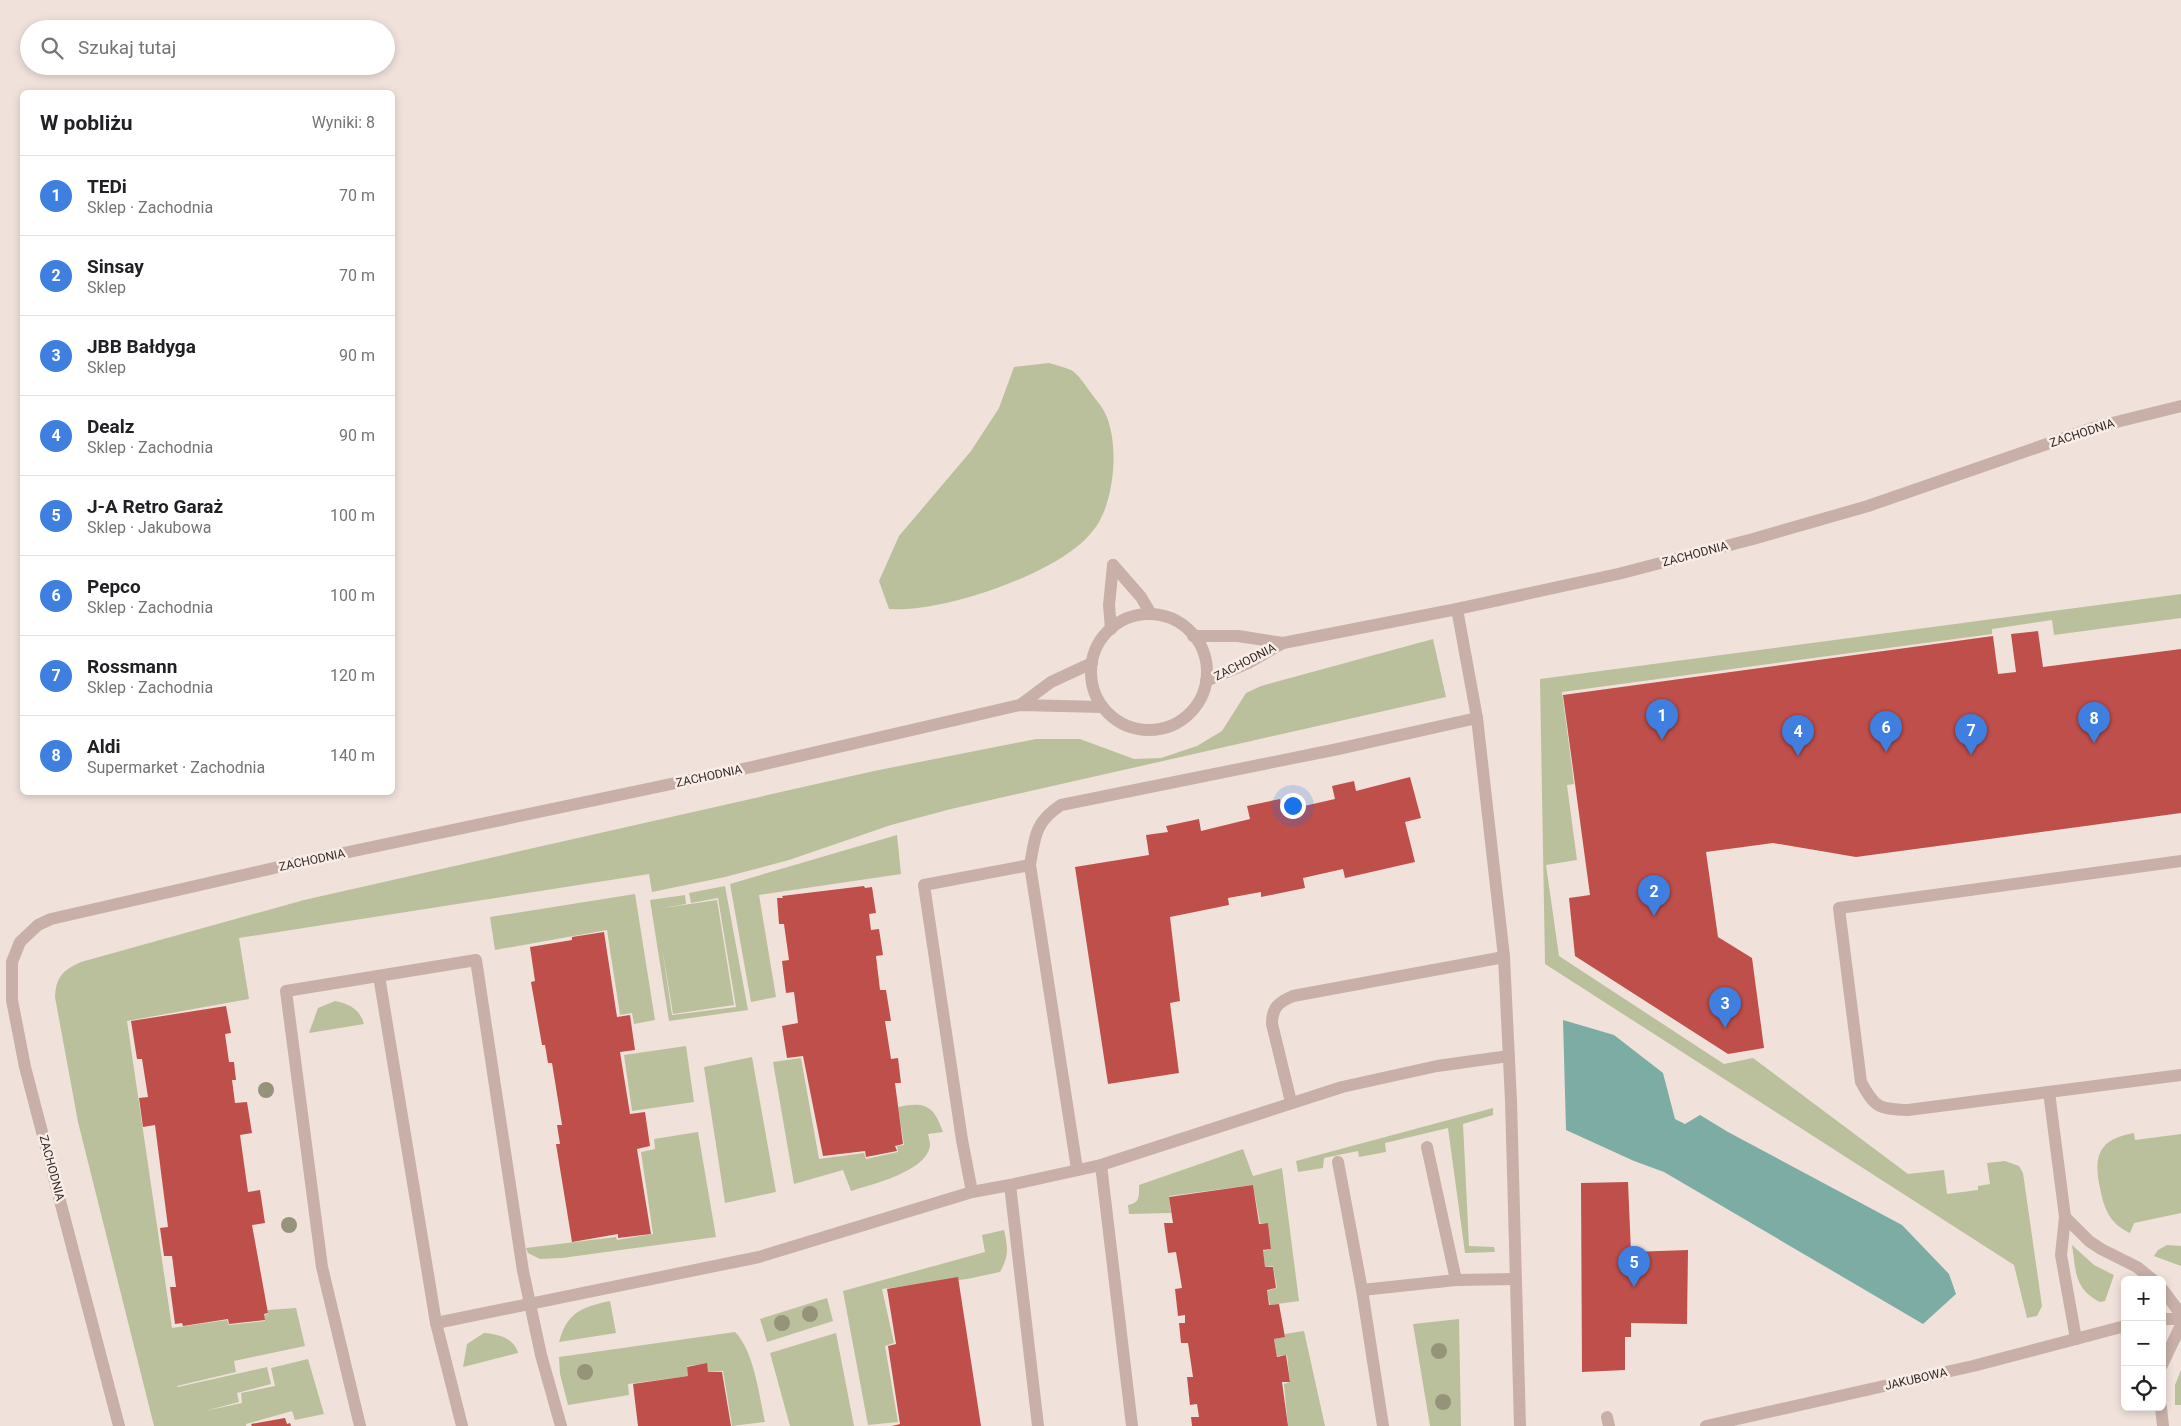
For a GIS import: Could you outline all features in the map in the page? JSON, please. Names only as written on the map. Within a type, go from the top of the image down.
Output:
[{"type":"street","name":"ZACHODNIA","points":[[1206,681],[1248,663],[1283,643],[1457,609],[1618,574],[1763,536],[1868,506],[2096,427],[2181,406]]},
{"type":"street","points":[[1111,629],[1109,604],[1113,565],[1141,597],[1150,614]]},
{"type":"street","points":[[1457,609],[1477,718],[1504,957],[1509,1056],[1520,1426]]},
{"type":"street","points":[[1150,614],[1170,618],[1187,628],[1199,643],[1206,662],[1206,681],[1200,700],[1188,715],[1171,726],[1152,731],[1132,728],[1116,720],[1102,707],[1093,691],[1090,673],[1093,655],[1101,638],[1111,629],[1131,617],[1150,614]]},
{"type":"street","points":[[1193,636],[1238,636],[1283,643]]},
{"type":"street","points":[[1020,705],[1051,682],[1092,663]]},
{"type":"street","name":"ZACHODNIA","points":[[120,1426],[25,1067],[12,1000],[12,962],[20,942],[38,925],[51,919],[287,865],[752,767],[1020,705],[1102,707]]},
{"type":"street","points":[[1077,1169],[1030,865],[1038,826],[1050,812],[1061,805],[1338,749],[1477,718]]},
{"type":"street","points":[[2181,861],[1839,908],[1861,1082],[1870,1099],[1883,1109],[1908,1110],[2181,1075]]},
{"type":"street","points":[[972,1192],[962,1140],[924,884],[1030,865]]},
{"type":"street","points":[[1291,1102],[1272,1024],[1272,1014],[1279,1002],[1293,996],[1504,957]]},
{"type":"street","points":[[360,1426],[322,1267],[286,991],[476,960],[529,1303],[560,1426]]},
{"type":"street","points":[[379,976],[436,1323],[462,1426]]},
{"type":"street","points":[[436,1323],[759,1257],[972,1192],[1101,1165],[1342,1087],[1437,1066],[1509,1056]]},
{"type":"street","points":[[2049,1092],[2065,1217],[2061,1254],[2076,1339]]},
{"type":"street","points":[[1427,1147],[1456,1280]]},
{"type":"street","points":[[1338,1162],[1362,1290],[1383,1426]]},
{"type":"street","points":[[1101,1165],[1132,1426]]},
{"type":"street","points":[[1010,1185],[1038,1426]]},
{"type":"street","points":[[2065,1217],[2088,1241],[2101,1250],[2137,1267],[2148,1276]]},
{"type":"street","points":[[1362,1290],[1456,1280],[1515,1279]]},
{"type":"street","points":[[2166,1294],[2181,1314]]},
{"type":"street","points":[[2166,1319],[2181,1319]]},
{"type":"street","points":[[2166,1357],[2181,1325]]},
{"type":"street","name":"JAKUBOWA","points":[[1706,1426],[1973,1366],[2121,1327]]},
{"type":"street","points":[[2162,1411],[2164,1426]]},
{"type":"green space","points":[[1049,363],[1071,370],[1082,380],[1104,411],[1109,423],[1113,450],[1112,480],[1106,507],[1096,526],[1081,543],[1057,561],[1011,583],[959,600],[933,606],[889,609],[879,581],[899,536],[971,451],[999,408],[1014,367]]},
{"type":"green space","points":[[2181,594],[2181,618],[2054,635],[2052,620],[1992,629],[1992,634],[1562,692],[1574,784],[1567,785],[1577,860],[1546,865],[1559,956],[1724,1064],[1753,1058],[1908,1174],[1944,1170],[1947,1194],[1978,1190],[1978,1186],[1990,1184],[1987,1163],[2005,1161],[2019,1166],[2023,1173],[2042,1306],[2037,1316],[2027,1318],[2014,1265],[1545,964],[1540,679]]},
{"type":"green space","points":[[1433,639],[1446,697],[951,809],[891,825],[789,860],[725,877],[652,892],[649,874],[239,938],[249,999],[127,1021],[172,1328],[227,1320],[229,1325],[265,1321],[264,1315],[268,1314],[268,1310],[296,1308],[305,1346],[234,1361],[236,1372],[177,1386],[267,1367],[271,1384],[237,1393],[239,1402],[205,1411],[242,1403],[241,1393],[275,1386],[271,1368],[308,1359],[324,1414],[295,1420],[292,1411],[246,1424],[246,1426],[154,1426],[78,1122],[55,997],[59,979],[69,968],[81,962],[304,900],[874,771],[1036,739],[1080,739],[1134,759],[1161,758],[1197,746],[1222,731],[1246,693],[1261,686]]},
{"type":"green space","points":[[897,835],[901,874],[759,895],[776,997],[751,1002],[730,884]]},
{"type":"green space","points":[[725,886],[748,1010],[669,1021],[650,900],[685,895],[686,904],[656,909],[717,900],[734,1005],[673,1014],[662,947],[672,1015],[736,1007],[718,898],[691,903],[689,893]]},
{"type":"green space","points":[[635,894],[655,1020],[634,1024],[632,1013],[620,1015],[607,930],[495,950],[490,917]]},
{"type":"green space","points":[[335,1001],[357,1011],[364,1024],[309,1033],[318,1008]]},
{"type":"green space","points":[[686,1046],[694,1102],[632,1111],[624,1055]]},
{"type":"green space","points":[[752,1057],[776,1192],[725,1203],[704,1067]]},
{"type":"green space","points":[[801,1058],[819,1159],[864,1153],[866,1159],[898,1152],[897,1146],[904,1145],[898,1107],[922,1105],[928,1108],[936,1116],[943,1132],[928,1134],[930,1146],[926,1155],[919,1163],[909,1170],[884,1181],[851,1191],[843,1170],[794,1184],[773,1062]]},
{"type":"green space","points":[[1493,1108],[1493,1115],[1463,1124],[1469,1246],[1494,1247],[1495,1252],[1465,1253],[1448,1128],[1385,1143],[1386,1152],[1359,1157],[1358,1151],[1324,1158],[1323,1168],[1298,1172],[1296,1161]]},
{"type":"green space","points":[[698,1132],[716,1237],[562,1258],[540,1259],[528,1253],[526,1248],[616,1237],[617,1240],[653,1234],[641,1152],[655,1149],[654,1139]]},
{"type":"green space","points":[[2134,1133],[2135,1140],[2181,1134],[2181,1213],[2134,1223],[2130,1233],[2117,1225],[2106,1209],[2100,1188],[2097,1166],[2101,1150],[2106,1144],[2113,1139]]},
{"type":"green space","points":[[1243,1149],[1253,1176],[1282,1168],[1299,1301],[1270,1305],[1267,1291],[1277,1288],[1273,1266],[1265,1267],[1263,1251],[1271,1249],[1268,1223],[1260,1223],[1253,1185],[1169,1196],[1171,1213],[1129,1214],[1128,1205],[1137,1201],[1139,1185]]},
{"type":"green space","points":[[1004,1230],[1007,1252],[1000,1272],[967,1279],[882,1289],[894,1343],[885,1346],[898,1422],[868,1425],[843,1291],[985,1252],[982,1235]]},
{"type":"green space","points":[[2072,1245],[2094,1265],[2114,1275],[2105,1301],[2100,1302],[2091,1297],[2081,1285],[2076,1271]]},
{"type":"green space","points":[[2167,1245],[2181,1246],[2181,1266],[2154,1256],[2158,1250]]},
{"type":"green space","points":[[827,1298],[833,1321],[767,1342],[760,1319]]},
{"type":"green space","points":[[610,1301],[616,1333],[559,1342],[566,1324],[577,1312]]},
{"type":"green space","points":[[1459,1319],[1461,1426],[1430,1426],[1413,1324]]},
{"type":"green space","points":[[1304,1331],[1325,1426],[1288,1426],[1284,1384],[1290,1382],[1287,1355],[1277,1356],[1274,1339],[1285,1337],[1285,1334]]},
{"type":"green space","points":[[735,1332],[747,1350],[751,1362],[765,1422],[732,1426],[723,1371],[708,1372],[706,1364],[687,1366],[688,1376],[628,1384],[629,1395],[568,1405],[560,1374],[559,1357]]},
{"type":"green space","points":[[484,1333],[495,1334],[509,1340],[518,1353],[463,1367],[467,1344]]},
{"type":"green space","points":[[836,1333],[854,1426],[790,1426],[770,1353]]},
{"type":"green space","points":[[2181,1370],[2181,1405],[2175,1405],[2175,1385]]},
{"type":"water","points":[[1563,1020],[1614,1035],[1663,1073],[1675,1119],[1685,1124],[1700,1115],[1728,1132],[1902,1225],[1949,1274],[1956,1294],[1923,1324],[1664,1172],[1634,1161],[1566,1130]]},
{"type":"building","points":[[2038,631],[2043,667],[2181,649],[2181,813],[1856,857],[1773,843],[1706,852],[1718,937],[1752,958],[1764,1048],[1728,1054],[1575,956],[1569,898],[1590,895],[1563,695],[1993,636],[1998,674],[2016,672],[2011,634]]},
{"type":"building","points":[[1410,777],[1421,818],[1405,822],[1415,862],[1345,878],[1343,869],[1303,878],[1305,888],[1261,897],[1261,892],[1228,898],[1229,905],[1170,917],[1180,1001],[1170,1003],[1179,1073],[1108,1084],[1075,867],[1149,855],[1146,835],[1168,832],[1166,826],[1199,819],[1201,831],[1250,819],[1247,806],[1280,799],[1282,811],[1335,799],[1332,786],[1354,781],[1356,791]]},
{"type":"building","points":[[864,886],[865,888],[872,887],[876,913],[869,914],[871,930],[879,929],[883,955],[876,956],[880,990],[886,990],[891,1021],[885,1021],[891,1059],[898,1058],[901,1083],[895,1083],[903,1144],[895,1146],[897,1151],[866,1157],[865,1151],[823,1156],[803,1056],[787,1058],[782,1026],[798,1023],[794,992],[786,993],[782,961],[789,960],[784,924],[779,924],[777,898]]},
{"type":"building","points":[[604,932],[617,1017],[630,1015],[635,1050],[620,1052],[630,1114],[645,1112],[650,1146],[637,1149],[651,1234],[618,1238],[618,1234],[572,1242],[556,1144],[560,1144],[557,1125],[562,1125],[552,1063],[548,1063],[545,1045],[542,1045],[531,982],[535,981],[530,947]]},
{"type":"building","points":[[226,1006],[231,1033],[225,1034],[229,1062],[234,1062],[236,1080],[232,1080],[235,1103],[247,1102],[252,1133],[240,1135],[248,1192],[260,1190],[265,1223],[252,1225],[268,1313],[264,1314],[265,1320],[229,1324],[228,1319],[183,1326],[182,1323],[175,1324],[170,1287],[176,1287],[172,1256],[164,1256],[160,1228],[168,1227],[155,1125],[143,1127],[139,1098],[148,1097],[142,1059],[137,1059],[131,1021]]},
{"type":"building","points":[[1628,1182],[1631,1252],[1688,1250],[1687,1324],[1631,1323],[1631,1337],[1625,1337],[1625,1370],[1582,1372],[1581,1183]]},
{"type":"building","points":[[1253,1185],[1259,1224],[1268,1223],[1271,1249],[1263,1250],[1265,1267],[1273,1267],[1276,1288],[1267,1290],[1269,1305],[1279,1304],[1285,1337],[1274,1339],[1277,1357],[1286,1355],[1290,1382],[1282,1382],[1288,1426],[1192,1426],[1191,1417],[1199,1417],[1197,1404],[1190,1405],[1187,1377],[1193,1377],[1188,1343],[1181,1343],[1179,1323],[1185,1323],[1185,1315],[1178,1316],[1175,1289],[1182,1288],[1176,1252],[1168,1253],[1164,1223],[1173,1223],[1169,1197]]},
{"type":"building","points":[[958,1277],[981,1426],[892,1426],[900,1424],[888,1346],[896,1344],[887,1289]]},
{"type":"building","points":[[707,1363],[708,1372],[722,1372],[731,1426],[638,1426],[633,1384],[688,1376],[687,1367]]},
{"type":"building","points":[[285,1418],[287,1424],[290,1423],[291,1426],[252,1426],[251,1424]]},
{"type":"place","name":"TEDi","points":[[1662,740]]},
{"type":"place","name":"Aldi","points":[[2094,743]]},
{"type":"place","name":"Pepco","points":[[1886,752]]},
{"type":"place","name":"Rossmann","points":[[1971,755]]},
{"type":"place","name":"Dealz","points":[[1798,756]]},
{"type":"place","name":"Sinsay","points":[[1654,916]]},
{"type":"place","name":"JBB Bałdyga","points":[[1725,1028]]},
{"type":"place","name":"J-A Retro Garaż","points":[[1634,1287]]}]
